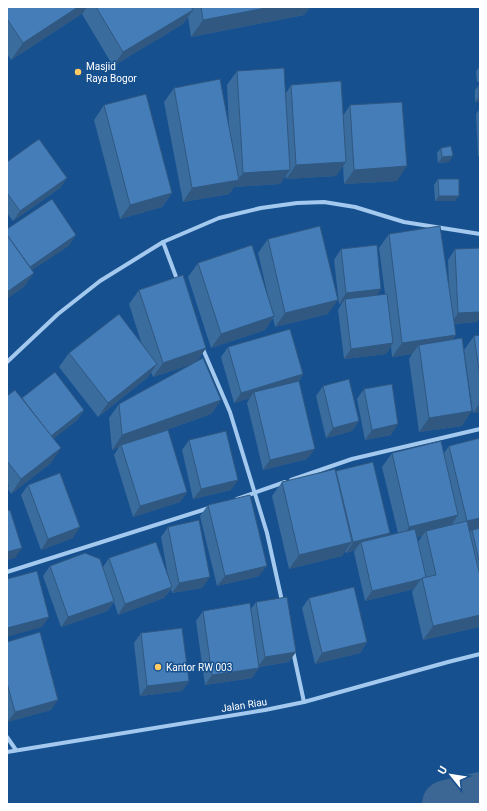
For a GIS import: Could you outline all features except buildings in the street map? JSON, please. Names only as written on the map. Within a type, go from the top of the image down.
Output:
[{"type":"street","points":[[7,362],[58,314],[100,281],[163,242],[219,218],[261,208],[297,203],[324,202],[355,207],[404,222],[480,234]]},
{"type":"street","points":[[163,242],[180,289]]},
{"type":"street","points":[[200,342],[230,412],[267,533],[284,608]]},
{"type":"street","points":[[233,500],[352,459],[480,429]]},
{"type":"street","points":[[7,572],[211,507]]},
{"type":"street","points":[[292,644],[304,702]]},
{"type":"street","name":"Jalan Riau","points":[[7,752],[258,711],[304,702],[480,654]]},
{"type":"street","points":[[7,737],[16,750]]},
{"type":"waterway","points":[[446,804],[480,796]]},
{"type":"place","name":"Masjid Raya Bogor","points":[[78,72]]},
{"type":"place","name":"Kantor RW 003","points":[[158,667]]}]
